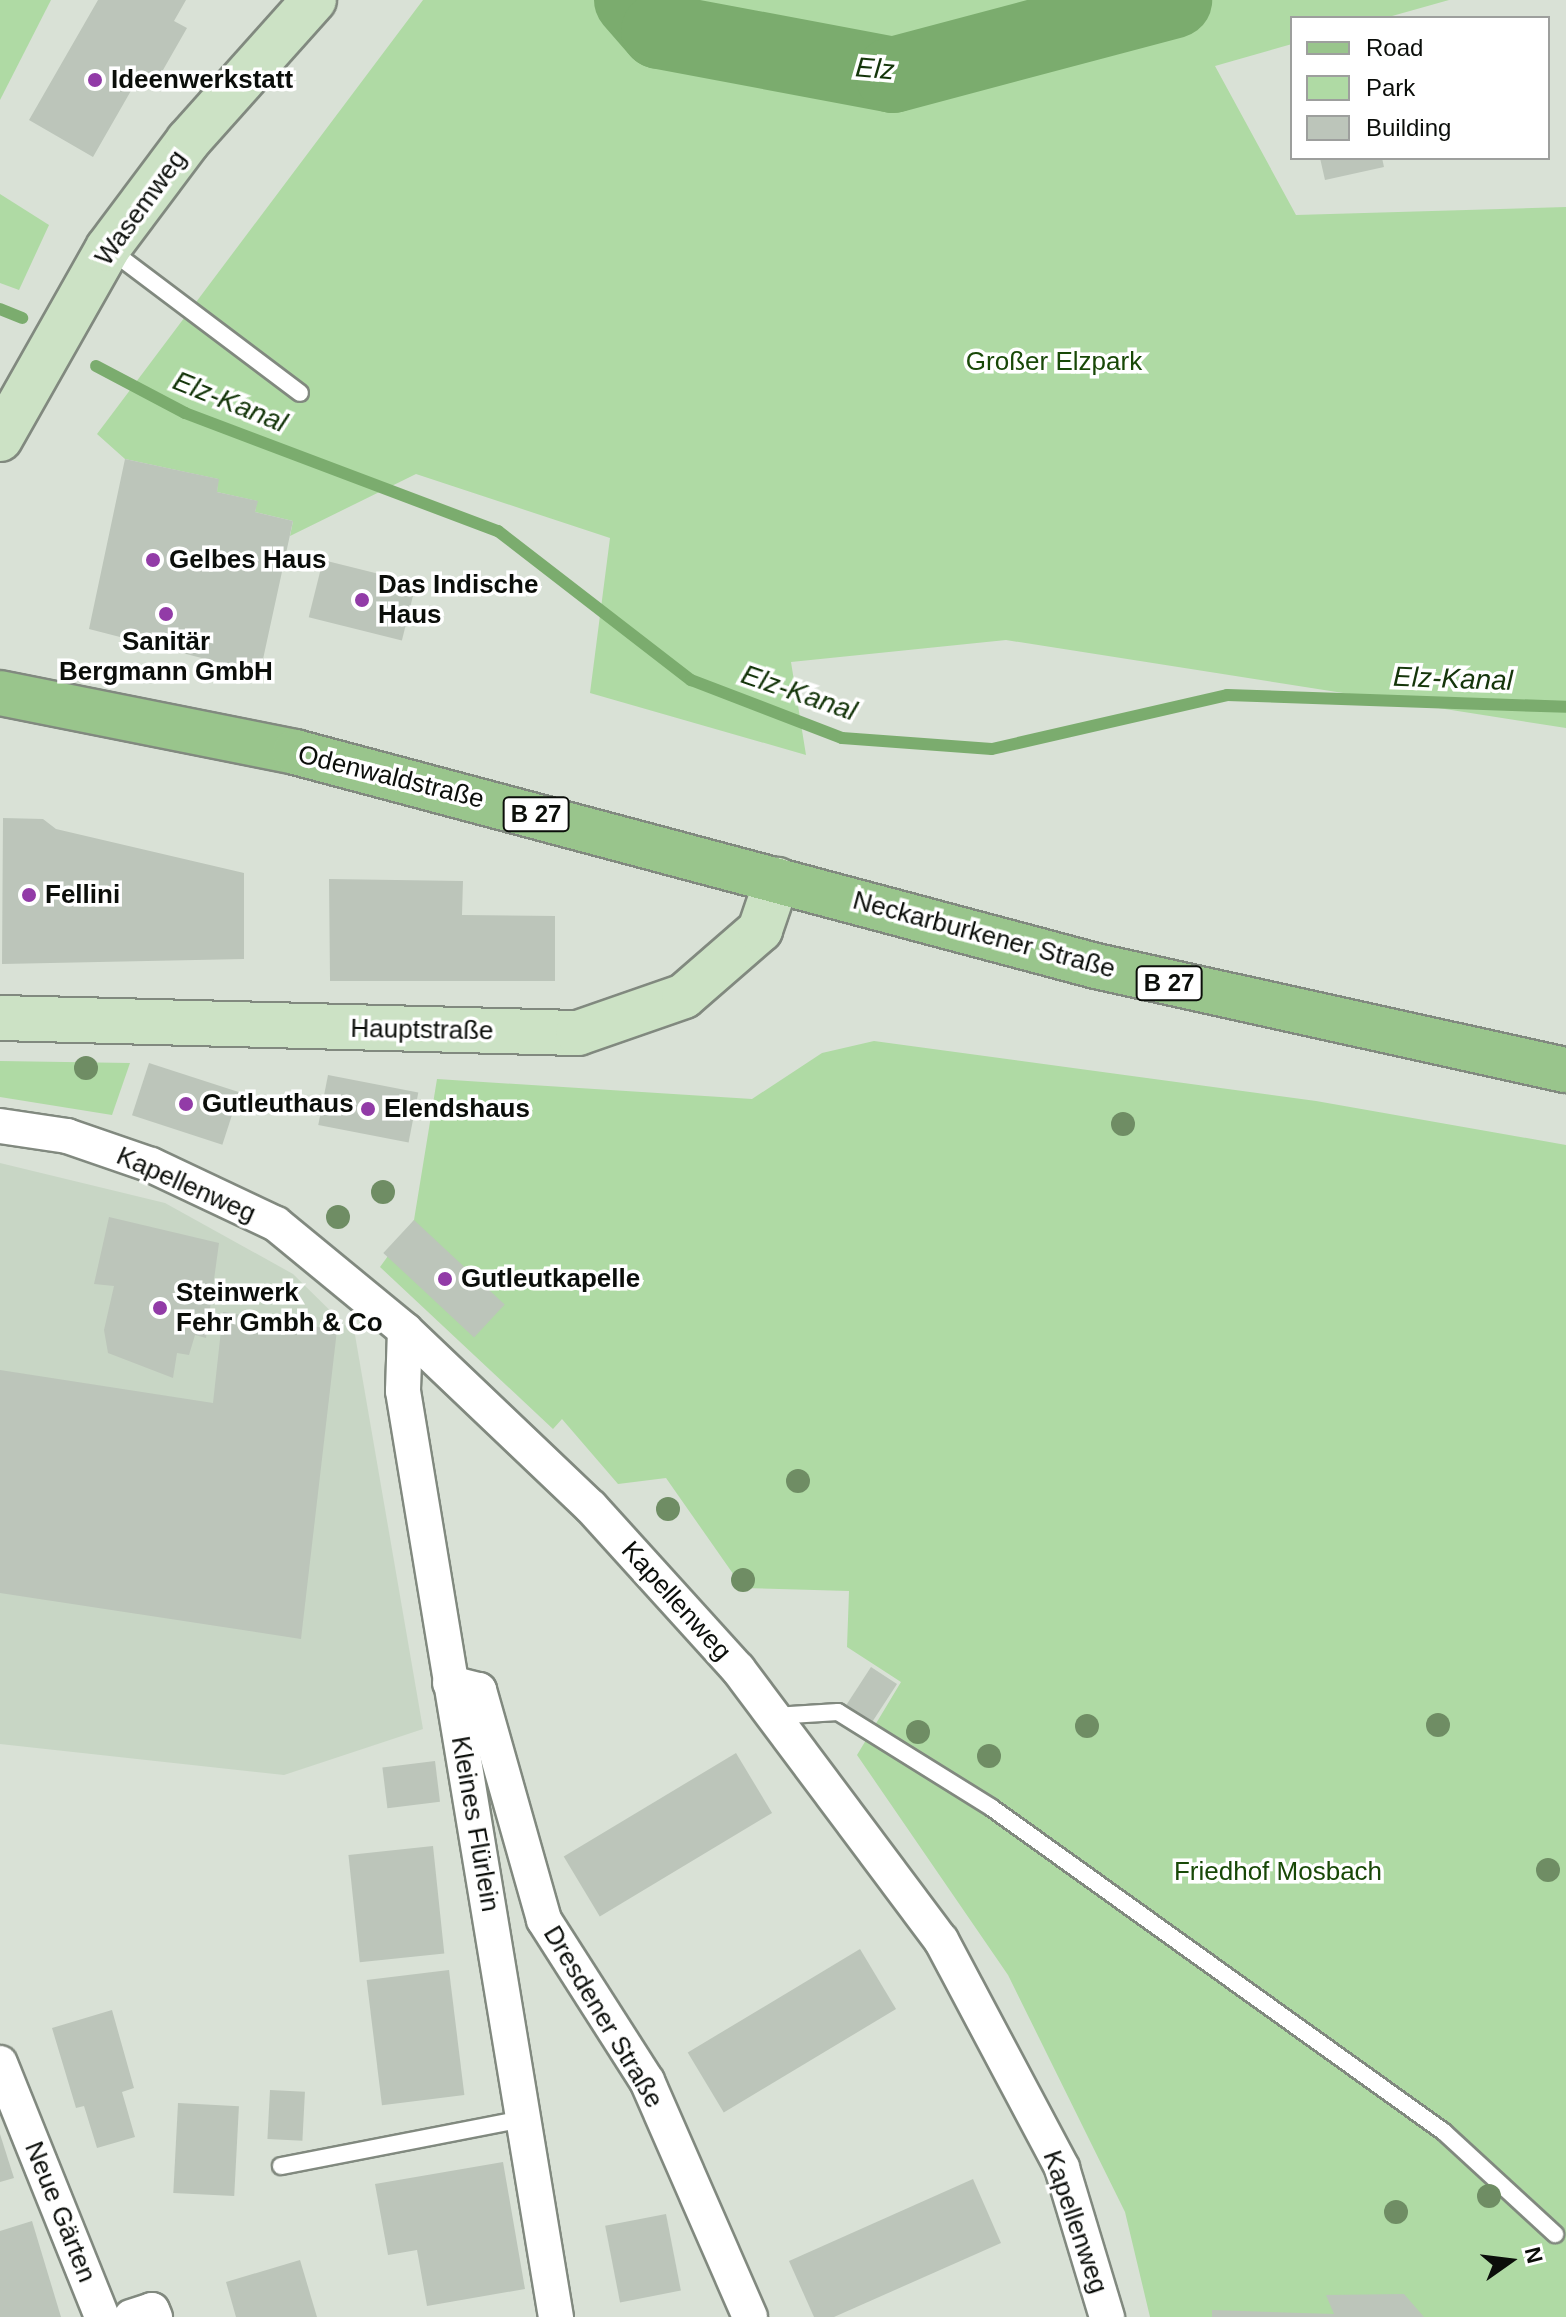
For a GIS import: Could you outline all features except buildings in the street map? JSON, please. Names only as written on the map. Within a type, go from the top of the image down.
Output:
[{"type":"main road","name":"Odenwaldstraße","points":[[0,693],[295,752],[777,880]]},
{"type":"main road","name":"Neckarburkener Straße","points":[[777,880],[1096,966],[1566,1070]]},
{"type":"street","name":"Wasemweg","points":[[0,439],[15,384],[108,248],[188,141],[314,0]]},
{"type":"street","name":"Hauptstraße","points":[[0,1018],[578,1033],[684,996],[760,930],[777,880]]},
{"type":"street","name":"Kapellenweg","points":[[0,1126],[67,1136],[151,1165],[276,1224],[405,1330],[591,1507],[774,1716],[941,1940],[1062,2168],[1107,2317]]},
{"type":"street","name":"Kleines Flürlein","points":[[405,1330],[403,1391],[450,1683],[529,2118],[556,2317]]},
{"type":"street","name":"Dresdener Straße","points":[[450,1683],[479,1690],[544,1920],[647,2081],[750,2317]]},
{"type":"street","name":"Neue Gärten","points":[[0,2063],[102,2317]]},
{"type":"street","points":[[131,2317],[152,2310],[155,2317]]},
{"type":"lane","points":[[108,248],[300,393]]},
{"type":"lane","points":[[774,1716],[838,1712],[992,1808],[1444,2132],[1555,2234]]},
{"type":"lane","points":[[281,2166],[529,2118]]},
{"type":"shaded area","name":"Steinwerk Fehr Gmbh & Co","points":[[0,1163],[165,1203],[293,1274],[355,1335],[423,1729],[284,1775],[0,1744]]},
{"type":"green space","points":[[0,0],[51,0],[0,100]]},
{"type":"green space","name":"Großer Elzpark","points":[[423,0],[1449,0],[1392,16],[1290,16],[1290,45],[1215,66],[1296,215],[1566,207],[1566,728],[1006,640],[791,662],[806,755],[590,693],[610,538],[416,474],[290,536],[293,521],[255,512],[257,501],[217,492],[218,479],[125,459],[97,434]]},
{"type":"green space","points":[[0,194],[49,225],[19,290],[0,283]]},
{"type":"green space","name":"Friedhof Mosbach","points":[[874,1041],[1316,1101],[1566,1145],[1566,2317],[1150,2317],[1125,2212],[1008,1975],[857,1755],[901,1682],[847,1647],[849,1591],[743,1588],[666,1478],[618,1484],[562,1419],[553,1429],[380,1267],[414,1220],[437,1079],[752,1099],[822,1053]]},
{"type":"green space","points":[[0,1061],[130,1063],[112,1115],[0,1097]]},
{"type":"waterway","name":"Elz","points":[[632,0],[659,31],[893,75],[1174,0]]},
{"type":"waterway","name":"Elz-Kanal","points":[[0,309],[22,318]]},
{"type":"waterway","name":"Elz-Kanal","points":[[96,366],[185,413],[498,531],[691,680],[842,738],[992,749],[1227,695],[1566,707]]},
{"type":"place","name":"Ideenwerkstatt","points":[[95,80]]},
{"type":"place","name":"Gelbes Haus","points":[[153,560]]},
{"type":"place","name":"Das Indische Haus","points":[[362,600]]},
{"type":"place","name":"Sanitär Bergmann GmbH","points":[[166,614]]},
{"type":"place","name":"Fellini","points":[[29,895]]},
{"type":"place","name":"Gutleuthaus","points":[[186,1104]]},
{"type":"place","name":"Elendshaus","points":[[368,1109]]},
{"type":"place","name":"Gutleutkapelle","points":[[445,1279]]},
{"type":"place","name":"Steinwerk Fehr Gmbh & Co","points":[[160,1308]]}]
